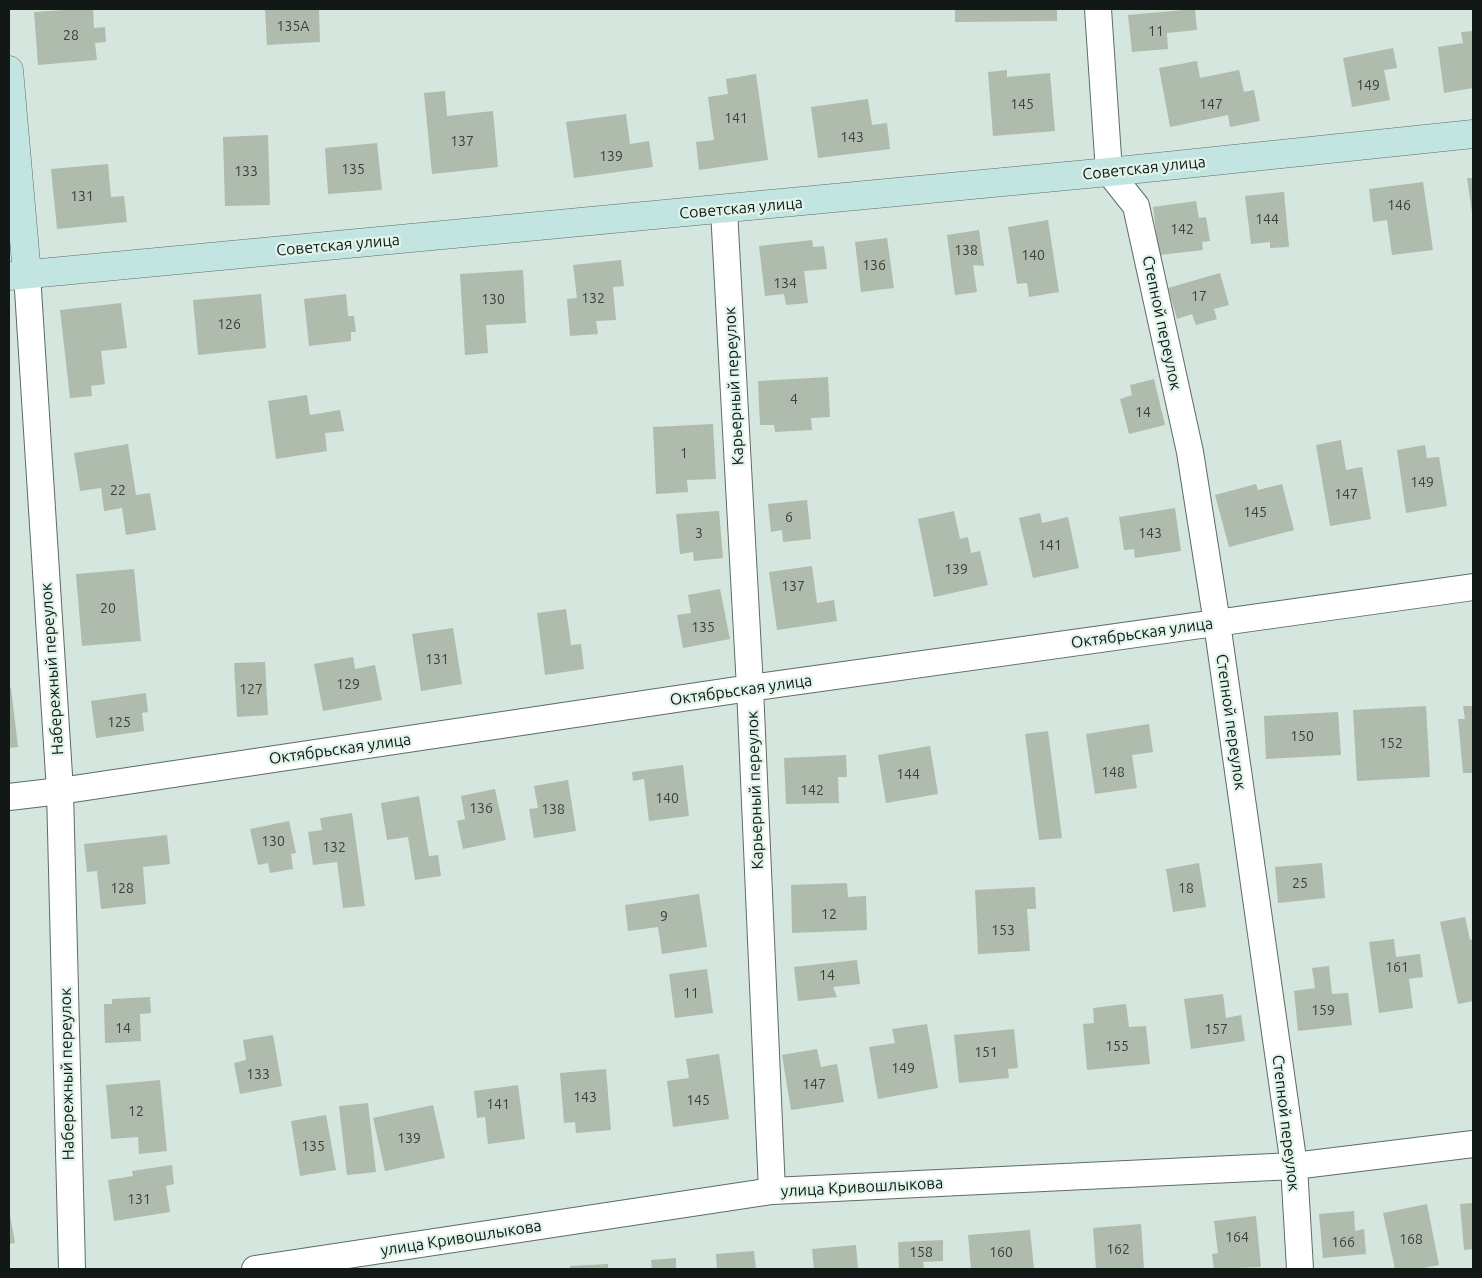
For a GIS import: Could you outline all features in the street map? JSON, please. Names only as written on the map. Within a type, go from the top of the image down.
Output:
[{"type":"main road","name":"Набережный переулок","points":[[9,70],[18,275]]},
{"type":"main road","name":"Советская улица","points":[[18,275],[724,210],[1473,134]]},
{"type":"street","points":[[1098,9],[1109,172]]},
{"type":"street","name":"Степной переулок","points":[[1109,172],[1136,206],[1190,452],[1217,623],[1294,1166],[1300,1269]]},
{"type":"street","name":"Карьерный переулок","points":[[724,210],[750,688],[772,1191]]},
{"type":"street","name":"Набережный переулок","points":[[18,275],[60,791],[72,1269]]},
{"type":"street","name":"Октябрьская улица","points":[[9,797],[750,688],[1473,587]]},
{"type":"street","name":"улица Кривошлыкова","points":[[255,1269],[772,1191],[1294,1166],[1473,1144]]},
{"type":"building","points":[[93,9],[94,28],[105,27],[106,42],[95,43],[97,60],[38,65],[34,12]]},
{"type":"building","points":[[265,9],[319,9],[320,42],[267,45]]},
{"type":"building","points":[[955,9],[1057,9],[1057,21],[955,22]]},
{"type":"building","points":[[1195,9],[1197,30],[1167,33],[1168,49],[1132,52],[1128,15]]},
{"type":"building","points":[[1473,31],[1473,88],[1444,93],[1438,47],[1463,43],[1461,32]]},
{"type":"building","points":[[1393,48],[1397,68],[1384,70],[1390,100],[1352,107],[1343,58]]},
{"type":"building","points":[[1197,61],[1200,78],[1239,70],[1244,92],[1254,90],[1260,121],[1230,127],[1228,115],[1170,127],[1159,68]]},
{"type":"building","points":[[1007,70],[1007,77],[1050,73],[1055,131],[993,136],[988,72]]},
{"type":"building","points":[[756,74],[768,160],[699,170],[696,142],[714,140],[708,97],[728,94],[726,79]]},
{"type":"building","points":[[445,91],[447,116],[493,111],[498,167],[432,174],[424,93]]},
{"type":"building","points":[[868,99],[872,125],[887,123],[890,149],[818,158],[811,107]]},
{"type":"building","points":[[626,114],[630,144],[649,141],[653,167],[574,178],[566,122]]},
{"type":"building","points":[[268,135],[270,205],[225,206],[223,137]]},
{"type":"building","points":[[377,143],[382,190],[328,194],[325,148]]},
{"type":"building","points":[[108,164],[111,197],[124,196],[127,222],[57,229],[51,169]]},
{"type":"building","points":[[1467,178],[1473,178],[1473,213],[1472,213]]},
{"type":"building","points":[[1423,182],[1433,250],[1392,255],[1387,220],[1373,222],[1369,189]]},
{"type":"building","points":[[1284,192],[1289,247],[1270,248],[1270,242],[1251,244],[1245,196]]},
{"type":"building","points":[[1196,201],[1199,218],[1206,217],[1210,241],[1202,242],[1203,250],[1159,255],[1153,207]]},
{"type":"building","points":[[1048,220],[1059,292],[1029,297],[1027,283],[1017,284],[1008,227]]},
{"type":"building","points":[[979,230],[984,266],[973,265],[977,292],[955,295],[947,235]]},
{"type":"building","points":[[887,238],[894,288],[861,292],[855,242]]},
{"type":"building","points":[[812,240],[813,247],[824,246],[827,269],[804,271],[808,303],[786,305],[784,294],[765,296],[759,246]]},
{"type":"building","points":[[621,260],[624,286],[613,287],[616,320],[596,321],[598,334],[570,336],[567,299],[577,298],[573,265]]},
{"type":"building","points":[[523,270],[526,323],[486,325],[488,353],[465,355],[460,274]]},
{"type":"building","points":[[1220,273],[1229,305],[1214,309],[1217,319],[1196,325],[1192,314],[1177,319],[1168,288]]},
{"type":"building","points":[[261,294],[266,348],[198,355],[193,300]]},
{"type":"building","points":[[346,294],[348,316],[354,316],[356,332],[351,332],[351,341],[309,346],[304,299]]},
{"type":"building","points":[[121,303],[127,348],[101,351],[105,384],[91,386],[92,396],[70,398],[60,310]]},
{"type":"building","points":[[828,377],[830,417],[811,418],[812,430],[775,432],[774,425],[760,425],[758,381]]},
{"type":"building","points":[[1154,379],[1165,425],[1129,434],[1120,399],[1132,395],[1130,385]]},
{"type":"building","points":[[307,395],[310,415],[340,410],[344,431],[325,433],[327,451],[276,459],[268,401]]},
{"type":"building","points":[[713,424],[716,479],[687,480],[688,492],[656,494],[653,427]]},
{"type":"building","points":[[1341,440],[1346,470],[1362,467],[1371,519],[1330,526],[1316,445]]},
{"type":"building","points":[[128,444],[136,495],[150,493],[156,530],[126,535],[122,508],[104,511],[101,488],[80,491],[74,453]]},
{"type":"building","points":[[1425,445],[1427,458],[1439,457],[1447,506],[1406,513],[1397,450]]},
{"type":"building","points":[[1256,484],[1258,490],[1282,484],[1294,530],[1229,547],[1215,495]]},
{"type":"building","points":[[807,500],[811,539],[783,542],[782,530],[771,532],[768,504]]},
{"type":"building","points":[[1175,508],[1181,551],[1135,558],[1134,549],[1124,550],[1119,517]]},
{"type":"building","points":[[719,511],[723,558],[694,561],[693,552],[680,554],[676,514]]},
{"type":"building","points":[[954,511],[960,539],[968,537],[971,553],[980,551],[988,585],[934,597],[918,519]]},
{"type":"building","points":[[1040,513],[1042,523],[1068,517],[1079,568],[1033,578],[1019,518]]},
{"type":"building","points":[[812,566],[817,603],[834,600],[837,621],[777,630],[769,572]]},
{"type":"building","points":[[134,569],[141,641],[82,646],[76,574]]},
{"type":"building","points":[[720,589],[730,639],[683,648],[677,615],[691,613],[688,595]]},
{"type":"building","points":[[566,609],[571,645],[581,644],[584,669],[545,675],[537,613]]},
{"type":"building","points":[[453,628],[462,684],[421,691],[412,634]]},
{"type":"building","points":[[353,657],[355,669],[375,665],[382,700],[323,711],[314,664]]},
{"type":"building","points":[[265,662],[268,715],[237,717],[234,663]]},
{"type":"building","points":[[9,688],[11,688],[18,747],[9,748]]},
{"type":"building","points":[[146,693],[148,712],[142,713],[144,731],[96,738],[91,701]]},
{"type":"building","points":[[1426,706],[1430,777],[1357,781],[1353,710]]},
{"type":"building","points":[[1463,706],[1473,706],[1473,773],[1463,773],[1458,719],[1465,719]]},
{"type":"building","points":[[1338,712],[1341,755],[1266,759],[1264,716]]},
{"type":"building","points":[[1149,724],[1153,752],[1132,755],[1137,788],[1095,794],[1086,734]]},
{"type":"building","points":[[1048,731],[1062,838],[1039,840],[1025,734]]},
{"type":"building","points":[[930,746],[938,794],[886,803],[878,755]]},
{"type":"building","points":[[846,755],[847,777],[838,777],[839,803],[786,804],[784,758]]},
{"type":"building","points":[[683,765],[689,816],[649,821],[644,779],[633,781],[632,772]]},
{"type":"building","points":[[568,780],[576,831],[534,838],[529,809],[538,808],[534,786]]},
{"type":"building","points":[[495,789],[506,840],[463,849],[457,821],[465,819],[461,796]]},
{"type":"building","points":[[419,796],[429,856],[438,855],[441,876],[415,880],[408,837],[387,840],[381,803]]},
{"type":"building","points":[[352,813],[365,906],[343,908],[337,862],[313,865],[308,832],[322,830],[320,818]]},
{"type":"building","points":[[289,821],[296,853],[291,854],[293,869],[270,873],[268,863],[258,865],[250,829]]},
{"type":"building","points":[[167,835],[170,864],[143,867],[146,904],[101,909],[97,871],[87,872],[84,844]]},
{"type":"building","points":[[1199,863],[1206,907],[1173,912],[1166,869]]},
{"type":"building","points":[[1322,863],[1325,898],[1278,903],[1275,867]]},
{"type":"building","points":[[847,883],[848,897],[866,896],[867,930],[792,933],[791,885]]},
{"type":"building","points":[[1035,887],[1036,909],[1027,909],[1030,951],[978,954],[975,890]]},
{"type":"building","points":[[699,894],[707,947],[662,954],[658,927],[628,931],[625,905]]},
{"type":"building","points":[[1465,917],[1470,940],[1473,939],[1473,1001],[1458,1004],[1440,922]]},
{"type":"building","points":[[1394,939],[1396,957],[1420,954],[1423,977],[1409,979],[1413,1008],[1379,1013],[1369,942]]},
{"type":"building","points":[[857,960],[860,984],[833,987],[837,997],[798,1001],[794,967]]},
{"type":"building","points":[[1329,966],[1332,994],[1348,993],[1352,1025],[1298,1031],[1294,991],[1315,988],[1312,968]]},
{"type":"building","points":[[707,969],[713,1013],[675,1018],[669,974]]},
{"type":"building","points":[[1223,994],[1226,1018],[1241,1015],[1245,1041],[1191,1049],[1184,999]]},
{"type":"building","points":[[150,997],[151,1013],[140,1014],[141,1041],[105,1043],[104,1004],[112,1004],[112,999]]},
{"type":"building","points":[[1126,1004],[1129,1027],[1146,1026],[1150,1064],[1087,1070],[1083,1024],[1094,1023],[1093,1008]]},
{"type":"building","points":[[927,1024],[938,1088],[878,1099],[869,1047],[895,1043],[892,1029]]},
{"type":"building","points":[[1014,1029],[1018,1068],[1008,1069],[1009,1078],[959,1083],[954,1035]]},
{"type":"building","points":[[273,1035],[282,1086],[240,1094],[234,1063],[246,1060],[243,1040]]},
{"type":"building","points":[[817,1049],[821,1067],[837,1064],[844,1102],[791,1110],[782,1055]]},
{"type":"building","points":[[719,1054],[729,1119],[673,1127],[667,1081],[689,1078],[686,1059]]},
{"type":"building","points":[[606,1069],[611,1130],[576,1133],[575,1122],[564,1123],[560,1073]]},
{"type":"building","points":[[160,1080],[167,1151],[139,1154],[138,1137],[111,1139],[106,1085]]},
{"type":"building","points":[[518,1085],[525,1139],[488,1144],[485,1117],[477,1118],[474,1091]]},
{"type":"building","points":[[368,1103],[376,1172],[347,1175],[339,1106]]},
{"type":"building","points":[[433,1105],[445,1158],[385,1171],[373,1118]]},
{"type":"building","points":[[326,1115],[336,1170],[300,1176],[291,1121]]},
{"type":"building","points":[[172,1165],[174,1184],[166,1186],[170,1212],[114,1221],[108,1180],[133,1176],[132,1171]]},
{"type":"building","points":[[1473,1203],[1473,1249],[1464,1250],[1460,1204]]},
{"type":"building","points":[[1427,1204],[1439,1265],[1418,1269],[1395,1269],[1383,1213]]},
{"type":"building","points":[[9,1209],[15,1243],[9,1244]]},
{"type":"building","points":[[1354,1211],[1355,1231],[1364,1229],[1366,1254],[1323,1258],[1319,1214]]},
{"type":"building","points":[[1256,1216],[1261,1267],[1214,1269],[1212,1254],[1218,1253],[1214,1221]]},
{"type":"building","points":[[1141,1224],[1144,1269],[1096,1269],[1093,1228]]},
{"type":"building","points":[[1030,1230],[1034,1269],[971,1269],[968,1235]]},
{"type":"building","points":[[943,1240],[943,1261],[923,1262],[924,1269],[899,1269],[898,1242]]},
{"type":"building","points":[[856,1245],[858,1269],[814,1269],[812,1249]]},
{"type":"building","points":[[754,1251],[756,1269],[717,1269],[716,1254]]},
{"type":"building","points":[[676,1258],[676,1269],[652,1269],[651,1260]]},
{"type":"building","points":[[608,1264],[608,1269],[570,1269],[570,1266]]}]
